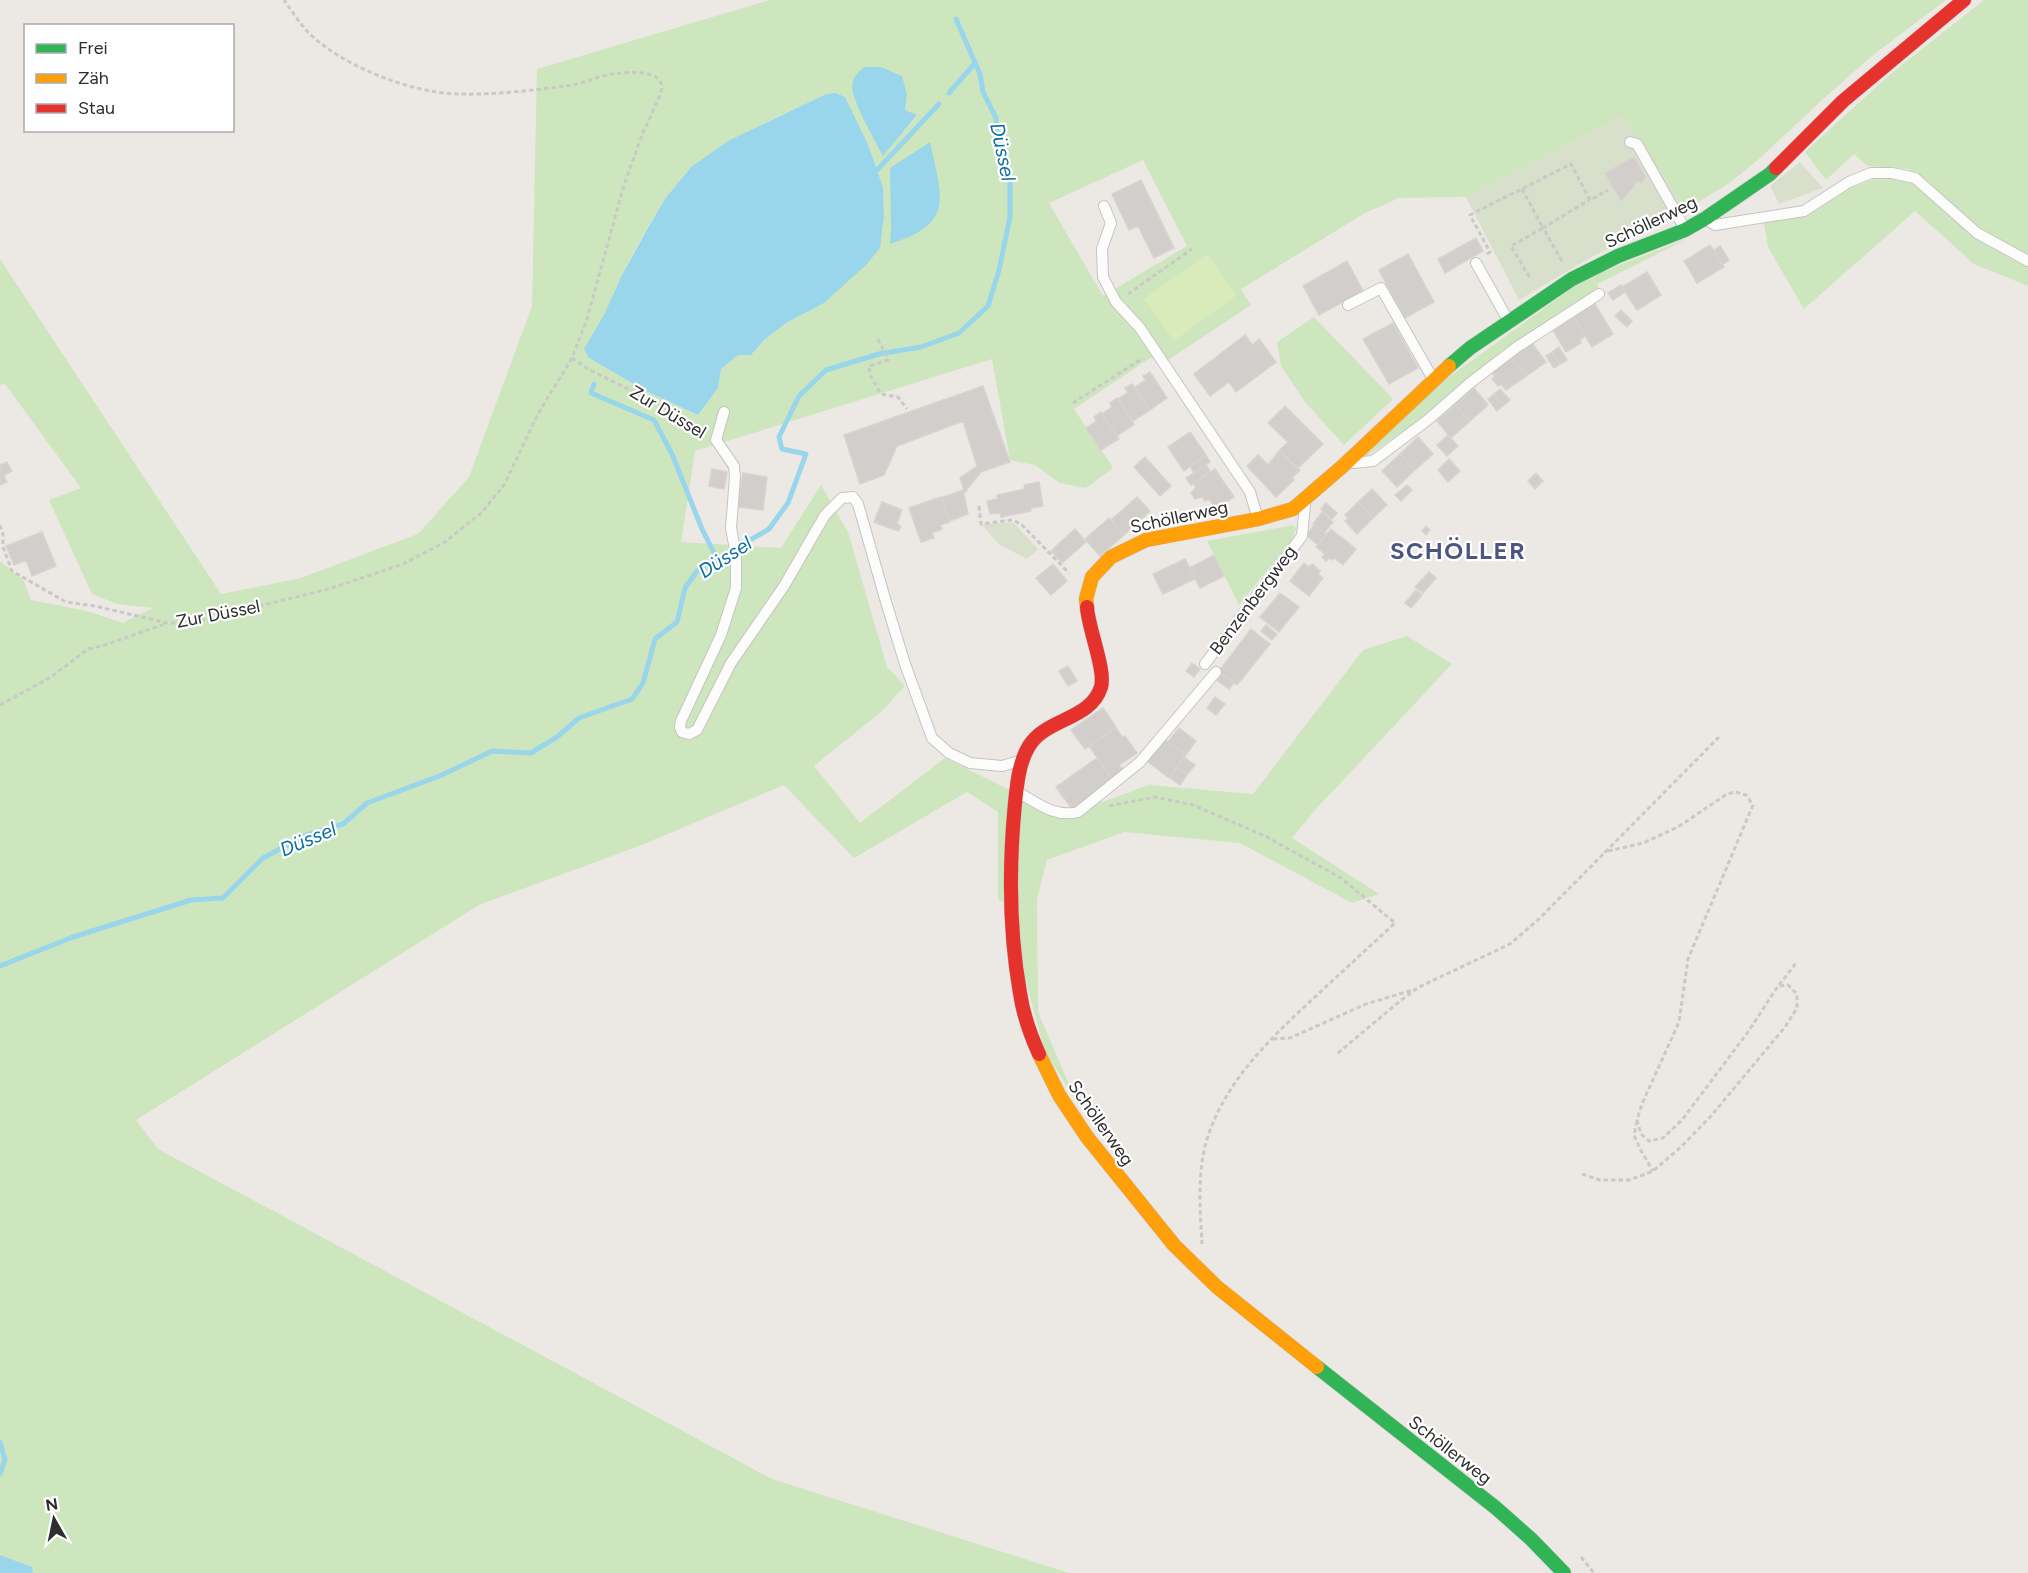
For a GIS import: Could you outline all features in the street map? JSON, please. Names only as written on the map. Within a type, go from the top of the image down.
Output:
[{"type":"street","name":"Schöllerweg","points":[[1564,1573],[1520,1527],[1327,1375],[1189,1262],[1099,1156],[1076,1124],[1055,1090],[1026,1021],[1017,971],[1010,865],[1022,761],[1035,738],[1096,699],[1101,690],[1103,684],[1087,617],[1086,598],[1091,580],[1104,563],[1119,551],[1146,540],[1258,519],[1289,511],[1305,501],[1433,379],[1470,348],[1572,279],[1618,256],[1685,230],[1770,174],[1843,101],[1964,0]]},
{"type":"lane","points":[[1630,142],[1637,144],[1685,230]]},
{"type":"lane","points":[[1706,218],[1715,225],[1804,211],[1849,182],[1871,173],[1892,173],[1915,178],[1977,233],[2028,261]]},
{"type":"lane","name":"Schöllerweg","points":[[1104,206],[1111,223],[1102,249],[1103,277],[1116,302],[1140,328],[1250,492],[1258,519]]},
{"type":"lane","points":[[1476,263],[1508,321]]},
{"type":"lane","points":[[1348,305],[1381,288],[1433,379]]},
{"type":"lane","points":[[1344,465],[1373,460],[1429,419],[1470,383],[1517,347],[1599,294]]},
{"type":"lane","points":[[716,440],[724,412]]},
{"type":"lane","name":"Zur Düssel","points":[[716,440],[734,466],[731,528],[735,550],[736,588],[721,635],[681,721],[680,727],[684,733],[689,734],[697,730],[730,663],[784,585],[825,515],[842,498],[853,497],[858,504],[889,612],[932,738],[949,753],[970,763],[1002,766],[1022,761]]},
{"type":"lane","name":"Benzenbergweg","points":[[1205,664],[1302,536],[1305,501]]},
{"type":"lane","points":[[1018,792],[1057,813],[1078,812],[1140,762],[1216,672]]},
{"type":"path","points":[[284,0],[309,33],[350,64],[405,86],[456,94],[529,91],[574,84],[612,74],[643,73],[653,75],[660,81],[663,87],[624,185],[587,319],[572,358]]},
{"type":"path","points":[[1476,263],[1490,252],[1470,215],[1571,164],[1590,200]]},
{"type":"path","points":[[1521,189],[1572,279]]},
{"type":"path","points":[[1530,278],[1511,246],[1608,190]]},
{"type":"path","points":[[1116,302],[1192,249]]},
{"type":"path","points":[[878,339],[888,360],[869,366],[870,375],[881,394],[898,397],[907,409]]},
{"type":"path","points":[[1073,403],[1155,350]]},
{"type":"path","name":"Zur Düssel","points":[[0,525],[3,547],[12,571],[66,602],[95,606],[167,623],[189,623],[329,589],[403,564],[445,542],[481,513],[504,485],[538,414],[572,358],[588,369],[664,407],[716,440]]},
{"type":"path","points":[[979,506],[981,524],[1013,520],[1022,525],[1046,552],[1071,574],[1091,580]]},
{"type":"path","points":[[0,705],[51,677],[88,649],[167,623]]},
{"type":"path","points":[[1271,1039],[1290,1038],[1366,1004],[1419,987],[1510,944],[1539,919],[1719,737]]},
{"type":"path","points":[[1604,852],[1643,843],[1678,827],[1727,794],[1736,792],[1746,795],[1753,805],[1688,958],[1679,1022],[1637,1120],[1634,1135],[1653,1171]]},
{"type":"path","points":[[1078,812],[1155,797],[1193,805],[1265,836],[1341,878],[1395,923],[1271,1039],[1246,1066],[1223,1100],[1207,1140],[1200,1184],[1202,1249],[1189,1262]]},
{"type":"path","points":[[1637,1120],[1641,1134],[1649,1141],[1663,1138],[1682,1120],[1725,1064],[1796,963]]},
{"type":"path","points":[[1582,1174],[1600,1180],[1630,1180],[1653,1171],[1681,1147],[1711,1116],[1785,1027],[1797,1008],[1797,994],[1788,985],[1778,986]]},
{"type":"path","points":[[1338,1053],[1419,987]]},
{"type":"green space","points":[[770,0],[1946,0],[1873,55],[1759,159],[1728,184],[1686,210],[1623,116],[1466,197],[1399,198],[1365,213],[1241,289],[1251,305],[1168,360],[1150,358],[1074,409],[1113,468],[1086,488],[1060,483],[1035,465],[1010,460],[992,359],[695,451],[681,542],[781,548],[821,485],[848,532],[887,667],[905,686],[881,712],[814,766],[860,823],[945,758],[1044,807],[1078,811],[1149,785],[1253,794],[1363,650],[1407,636],[1452,664],[1316,809],[1292,838],[1379,894],[1352,903],[1240,843],[1124,832],[1047,860],[1037,899],[1038,1012],[1077,1103],[1044,1049],[1005,903],[998,899],[998,812],[967,792],[854,858],[784,785],[639,846],[479,905],[136,1120],[158,1149],[772,1479],[1069,1573],[0,1573],[0,561],[24,581],[31,600],[87,611],[123,623],[153,608],[117,604],[92,594],[49,500],[81,488],[5,384],[0,385],[0,259],[221,594],[301,578],[418,534],[469,477],[532,306],[537,69]],"holes":[[[864,67],[881,67],[901,76],[907,94],[904,110],[917,116],[883,155],[855,101]],[[836,93],[845,97],[867,142],[883,187],[884,215],[881,231],[824,303],[786,323],[764,340],[751,355],[738,355],[720,369],[718,388],[698,415],[646,391],[589,358],[606,313],[636,247],[661,206],[688,170],[741,135],[826,94]],[[1143,160],[1187,246],[1103,296],[1049,203]]]},
{"type":"green space","points":[[1984,0],[2028,0],[2028,256],[2008,247],[1963,217],[1927,180],[1908,169],[1868,166],[1854,154],[1826,180],[1805,152],[1888,76]]},
{"type":"green space","points":[[1623,116],[1686,210],[1593,256],[1519,300],[1466,197]]},
{"type":"green space","points":[[1800,162],[1823,188],[1779,204],[1770,186]]},
{"type":"green space","points":[[1874,179],[1893,179],[1912,183],[1939,205],[2028,266],[2028,286],[1974,264],[1915,211],[1804,309],[1768,247],[1764,222],[1806,216],[1853,187]]},
{"type":"green space","points":[[1689,238],[1597,284],[1599,288],[1515,342],[1427,415],[1362,459],[1427,393],[1586,278]]},
{"type":"green space","points":[[1207,254],[1237,295],[1174,341],[1144,299]]},
{"type":"green space","points":[[1314,317],[1393,399],[1344,445],[1305,402],[1281,366],[1277,342]]},
{"type":"green space","points":[[1014,523],[1038,549],[1027,559],[1000,545],[982,525]]},
{"type":"green space","points":[[1294,525],[1296,529],[1292,540],[1239,605],[1207,541]]},
{"type":"water","points":[[864,67],[881,67],[902,76],[907,94],[905,110],[917,115],[883,156],[864,121],[853,92],[854,78]]},
{"type":"water","points":[[836,93],[845,97],[867,142],[883,187],[884,215],[880,248],[866,265],[824,303],[786,323],[764,340],[751,355],[738,355],[721,369],[718,388],[698,415],[646,391],[589,358],[584,349],[605,313],[621,277],[665,199],[691,167],[728,141],[826,94]]},
{"type":"water","points":[[930,142],[938,179],[939,207],[934,218],[925,228],[890,244],[890,168]]},
{"type":"water","points":[[0,1555],[32,1567],[33,1573],[0,1573]]},
{"type":"building","points":[[1634,157],[1646,177],[1641,183],[1638,181],[1621,201],[1605,173]]},
{"type":"building","points":[[1141,180],[1174,248],[1154,258],[1138,226],[1129,230],[1112,194]]},
{"type":"building","points":[[1476,238],[1483,251],[1445,273],[1438,259]]},
{"type":"building","points":[[1710,245],[1724,267],[1697,283],[1684,261]]},
{"type":"building","points":[[1720,246],[1729,260],[1722,265],[1714,250]]},
{"type":"building","points":[[1408,254],[1434,302],[1405,318],[1379,270]]},
{"type":"building","points":[[1347,261],[1363,291],[1319,315],[1303,286]]},
{"type":"building","points":[[1647,272],[1661,295],[1637,310],[1622,287]]},
{"type":"building","points":[[1621,285],[1625,292],[1613,300],[1608,293]]},
{"type":"building","points":[[1595,304],[1613,334],[1592,347],[1574,317]]},
{"type":"building","points":[[1621,310],[1632,321],[1627,327],[1615,316]]},
{"type":"building","points":[[1574,317],[1585,336],[1580,340],[1581,343],[1566,352],[1553,330]]},
{"type":"building","points":[[1393,323],[1418,368],[1389,384],[1363,339]]},
{"type":"building","points":[[1245,335],[1252,345],[1259,339],[1276,362],[1236,392],[1229,382],[1210,396],[1194,374]]},
{"type":"building","points":[[1532,343],[1546,362],[1526,376],[1512,358]]},
{"type":"building","points":[[1559,347],[1567,360],[1560,364],[1552,352]]},
{"type":"building","points":[[1552,352],[1560,364],[1554,368],[1546,356]]},
{"type":"building","points":[[1512,358],[1526,376],[1506,390],[1492,379],[1495,377],[1492,372]]},
{"type":"building","points":[[1150,372],[1167,398],[1150,410],[1135,387],[1146,380],[1143,376]]},
{"type":"building","points":[[1132,384],[1150,410],[1133,421],[1118,399],[1128,392],[1125,388]]},
{"type":"building","points":[[983,386],[1010,462],[981,472],[965,492],[960,478],[977,466],[963,421],[897,446],[884,475],[860,484],[844,435]]},
{"type":"building","points":[[1474,388],[1488,405],[1470,421],[1455,405]]},
{"type":"building","points":[[1500,389],[1510,400],[1504,405],[1494,394]]},
{"type":"building","points":[[1494,394],[1504,405],[1497,411],[1488,399]]},
{"type":"building","points":[[1117,398],[1134,424],[1117,436],[1102,414],[1112,407],[1110,403]]},
{"type":"building","points":[[1455,405],[1470,421],[1451,438],[1437,421]]},
{"type":"building","points":[[1285,406],[1323,444],[1297,469],[1279,451],[1288,442],[1268,423]]},
{"type":"building","points":[[1101,412],[1119,439],[1101,450],[1086,428],[1097,421],[1094,417]]},
{"type":"building","points":[[1190,432],[1206,455],[1184,471],[1168,447]]},
{"type":"building","points":[[1448,435],[1458,446],[1447,456],[1437,445]]},
{"type":"building","points":[[1418,437],[1433,454],[1415,470],[1400,454]]},
{"type":"building","points":[[1279,451],[1300,470],[1292,478],[1294,480],[1276,497],[1247,466],[1258,455],[1268,465]]},
{"type":"building","points":[[1400,454],[1415,470],[1397,487],[1382,471]]},
{"type":"building","points":[[1206,455],[1210,462],[1194,473],[1190,466]]},
{"type":"building","points":[[1145,457],[1171,486],[1160,496],[1134,467]]},
{"type":"building","points":[[1449,459],[1460,471],[1448,482],[1438,470]]},
{"type":"building","points":[[7,462],[12,471],[4,475],[7,482],[0,485],[0,463],[1,465]]},
{"type":"building","points":[[1206,465],[1210,471],[1191,485],[1186,478]]},
{"type":"building","points":[[712,469],[727,472],[724,489],[709,486]]},
{"type":"building","points":[[1215,469],[1234,497],[1216,509],[1209,499],[1205,501],[1202,497],[1195,499],[1191,493],[1196,487],[1193,483]]},
{"type":"building","points":[[743,473],[767,477],[763,510],[738,507]]},
{"type":"building","points":[[1536,473],[1543,481],[1535,489],[1528,481]]},
{"type":"building","points":[[1039,482],[1043,506],[1001,517],[1000,513],[990,514],[987,501],[997,499],[997,495],[1025,489],[1024,485]]},
{"type":"building","points":[[1407,485],[1412,490],[1401,501],[1395,495]]},
{"type":"building","points":[[1372,489],[1387,505],[1373,518],[1358,502]]},
{"type":"building","points":[[963,490],[968,514],[950,521],[941,498]]},
{"type":"building","points":[[941,497],[950,522],[940,525],[942,529],[932,533],[934,538],[921,542],[909,508]]},
{"type":"building","points":[[1137,497],[1150,511],[1124,535],[1111,520]]},
{"type":"building","points":[[882,502],[902,510],[897,523],[901,527],[898,531],[874,522]]},
{"type":"building","points":[[1358,502],[1373,518],[1357,534],[1345,521],[1348,518],[1345,515]]},
{"type":"building","points":[[1326,503],[1337,513],[1332,519],[1321,509]]},
{"type":"building","points":[[1322,512],[1333,522],[1324,533],[1313,524]]},
{"type":"building","points":[[1109,518],[1124,535],[1100,556],[1085,539]]},
{"type":"building","points":[[1314,525],[1326,534],[1318,545],[1306,535]]},
{"type":"building","points":[[1426,526],[1430,530],[1426,535],[1422,531]]},
{"type":"building","points":[[1075,529],[1086,542],[1062,563],[1051,551]]},
{"type":"building","points":[[1331,529],[1356,549],[1343,565],[1334,558],[1326,561],[1322,557],[1325,554],[1316,547]]},
{"type":"building","points":[[42,532],[56,566],[32,576],[26,560],[14,565],[6,546]]},
{"type":"building","points":[[1214,555],[1224,576],[1200,588],[1189,568]]},
{"type":"building","points":[[1185,559],[1195,579],[1163,594],[1153,574]]},
{"type":"building","points":[[1304,563],[1309,567],[1312,564],[1320,571],[1318,574],[1323,578],[1309,596],[1290,581]]},
{"type":"building","points":[[1053,564],[1067,581],[1051,595],[1036,578]]},
{"type":"building","points":[[1429,572],[1436,578],[1423,593],[1415,587]]},
{"type":"building","points":[[1416,590],[1422,595],[1411,608],[1405,603]]},
{"type":"building","points":[[1280,593],[1299,607],[1279,632],[1260,617]]},
{"type":"building","points":[[1266,625],[1277,634],[1272,640],[1261,631]]},
{"type":"building","points":[[1251,629],[1270,644],[1237,685],[1219,671]]},
{"type":"building","points":[[1192,663],[1200,669],[1194,677],[1186,671]]},
{"type":"building","points":[[1068,666],[1077,681],[1068,686],[1059,671]]},
{"type":"building","points":[[1222,674],[1234,683],[1229,689],[1217,680]]},
{"type":"building","points":[[1215,697],[1225,704],[1216,715],[1207,708]]},
{"type":"building","points":[[1103,708],[1116,727],[1085,749],[1071,730]]},
{"type":"building","points":[[1116,728],[1137,753],[1119,765],[1124,771],[1113,780],[1089,746]]},
{"type":"building","points":[[1179,728],[1196,741],[1186,755],[1168,742]]},
{"type":"building","points":[[1164,739],[1186,755],[1169,778],[1147,761]]},
{"type":"building","points":[[1184,757],[1195,765],[1187,775],[1177,767]]},
{"type":"building","points":[[1097,758],[1113,780],[1072,809],[1056,787]]},
{"type":"building","points":[[1177,767],[1187,775],[1180,785],[1169,777]]},
{"type":"waterway","name":"Düssel","points":[[0,966],[73,937],[191,900],[223,898],[263,858],[304,836],[343,824],[367,803],[442,775],[492,751],[531,753],[557,737],[579,718],[632,699],[643,683],[655,639],[677,622],[685,588],[697,571],[769,529],[788,503],[806,454],[782,449],[779,437],[799,396],[826,370],[879,354],[921,347],[959,333],[988,306],[999,270],[1010,217],[1010,175],[997,141],[996,118],[983,92],[980,74],[956,19]]},
{"type":"waterway","points":[[949,93],[975,63]]},
{"type":"waterway","points":[[871,173],[877,170],[939,104]]},
{"type":"waterway","points":[[594,384],[591,393],[654,420],[672,454],[702,529],[717,559]]},
{"type":"waterway","points":[[0,1442],[5,1460],[0,1474]]},
{"type":"traffic: fast","points":[[1449,366],[1470,348],[1572,279],[1618,256],[1685,230],[1706,218],[1776,168]]},
{"type":"traffic: fast","points":[[1317,1367],[1496,1508],[1564,1573]]},
{"type":"traffic: slow","points":[[1087,607],[1086,599],[1092,577],[1111,557],[1146,540],[1258,519],[1293,509],[1344,465],[1449,366]]},
{"type":"traffic: slow","points":[[1039,1054],[1059,1095],[1087,1137],[1174,1245],[1217,1287],[1317,1367]]},
{"type":"traffic: jam","points":[[1776,168],[1843,101],[1964,0]]},
{"type":"traffic: jam","points":[[1039,1054],[1023,1009],[1016,970],[1011,874],[1016,796],[1021,766],[1029,746],[1046,730],[1088,706],[1096,698],[1101,687],[1101,670],[1087,607]]},
{"type":"district","name":"SCHÖLLER","points":[[1458,550]]}]
